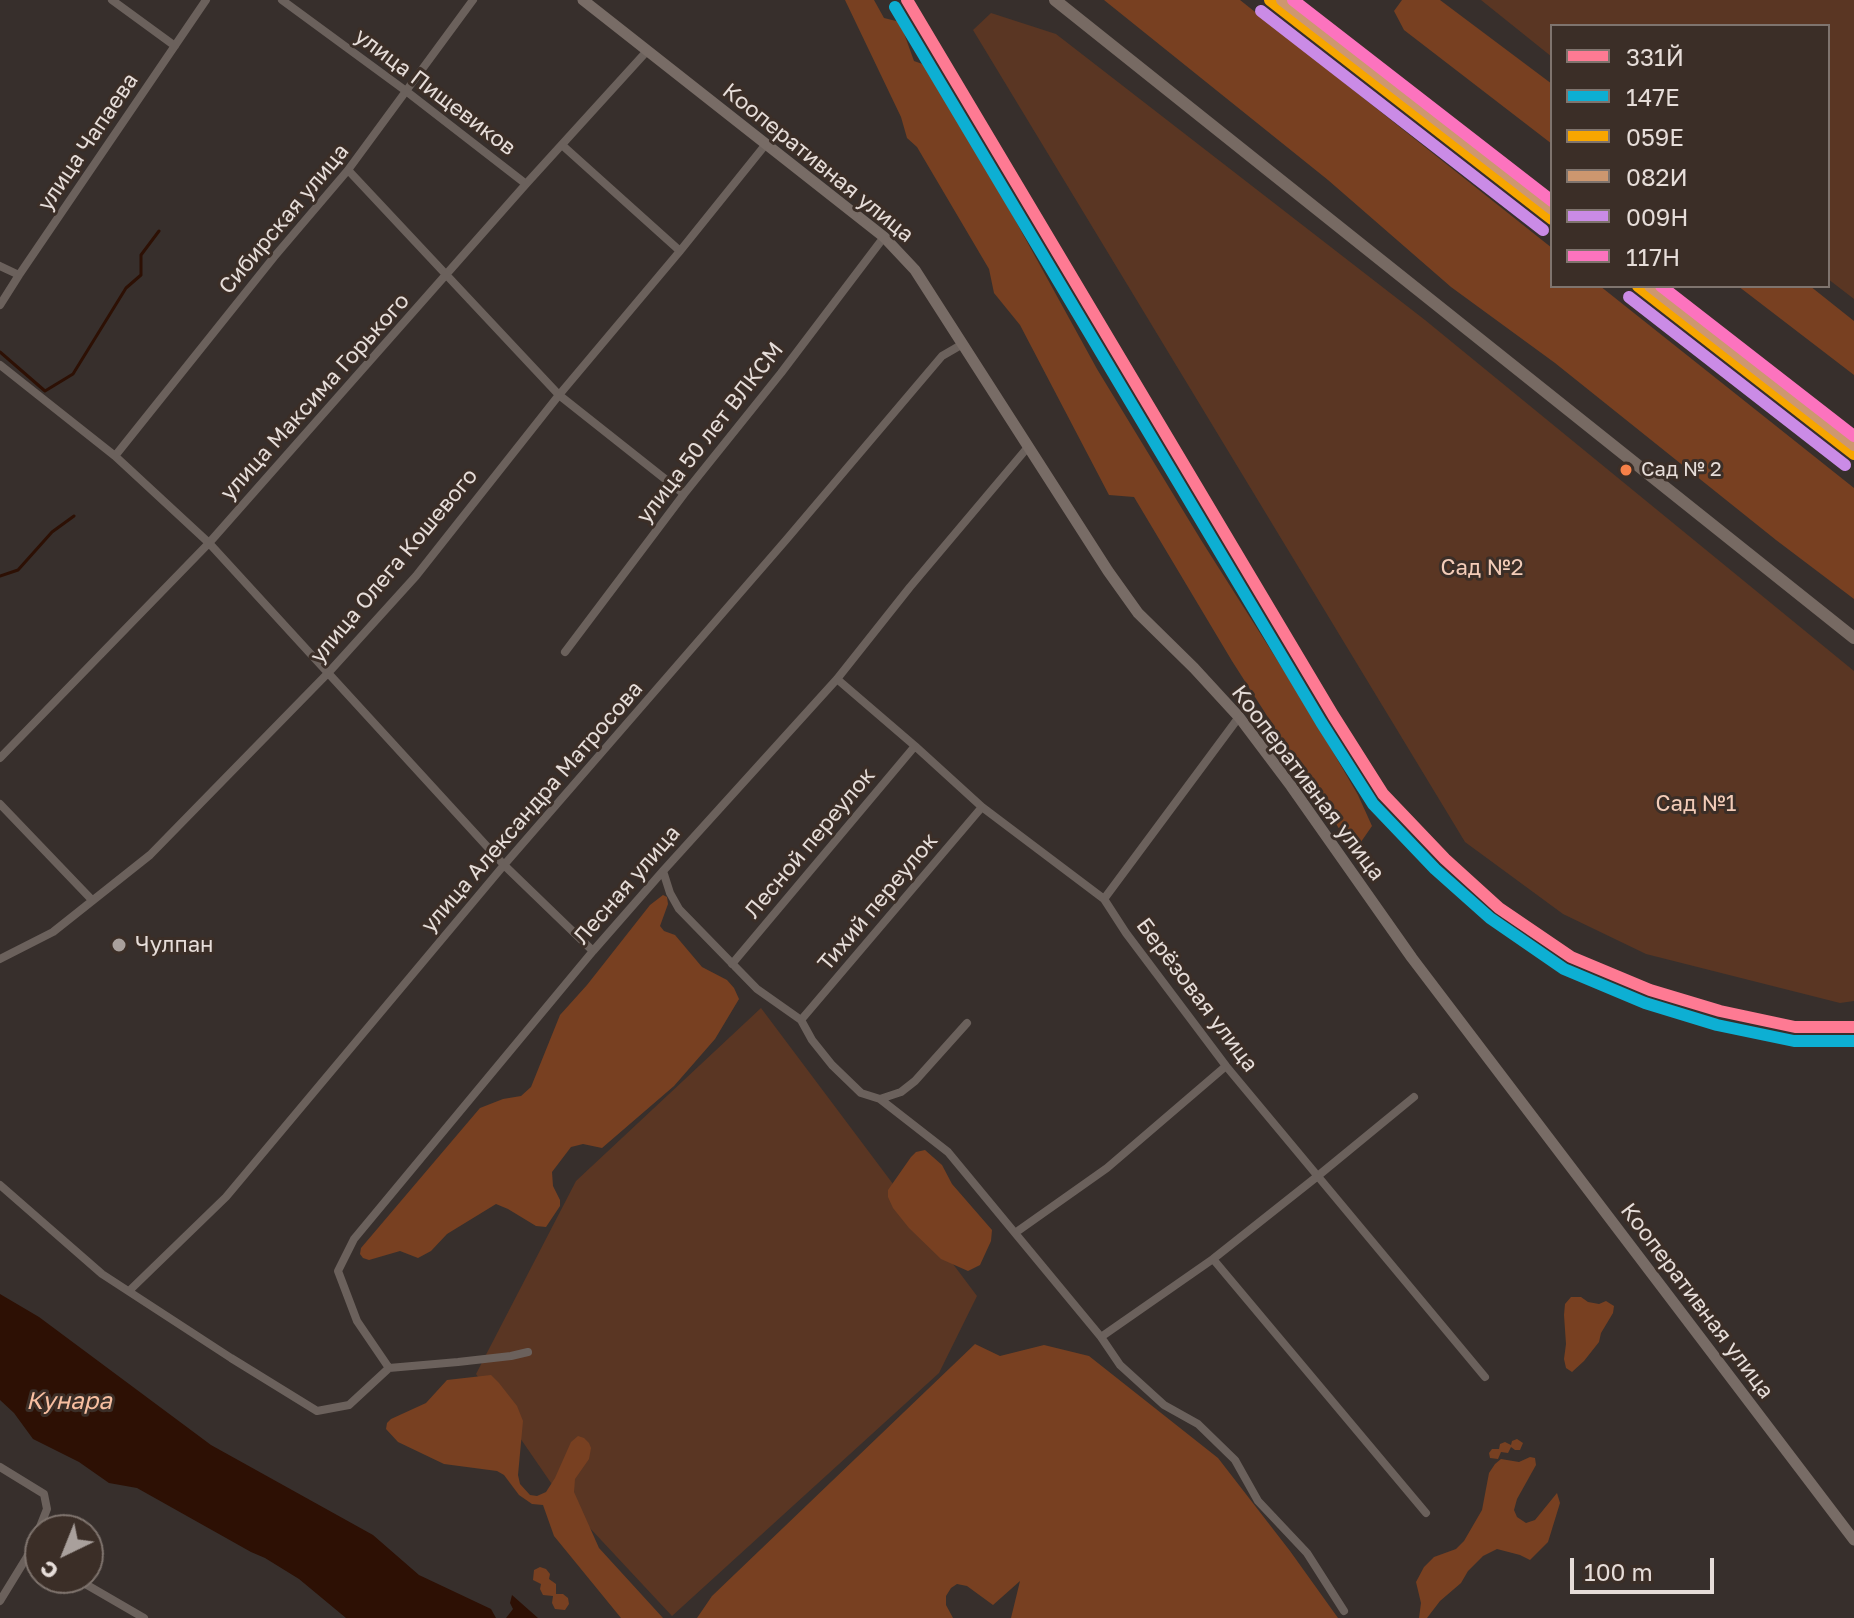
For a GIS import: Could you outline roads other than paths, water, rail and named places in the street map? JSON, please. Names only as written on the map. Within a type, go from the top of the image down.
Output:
[{"type":"main road","name":"Кооперативная улица","points":[[583,0],[884,237],[915,270],[1138,613],[1239,717],[1412,958],[1854,1540]]},
{"type":"main road","points":[[1055,0],[1854,638]]},
{"type":"street","points":[[112,0],[175,46]]},
{"type":"street","name":"улица Чапаева","points":[[0,305],[206,0]]},
{"type":"street","name":"улица Пищевиков","points":[[282,0],[526,184]]},
{"type":"street","name":"Сибирская улица","points":[[115,456],[274,257],[348,170],[473,0]]},
{"type":"street","name":"улица Максима Горького","points":[[0,758],[209,543],[647,51]]},
{"type":"street","name":"улица Олега Кошевого","points":[[0,959],[53,932],[150,855],[329,672],[416,576],[559,395],[766,144]]},
{"type":"street","points":[[562,145],[680,251]]},
{"type":"street","points":[[348,170],[559,395],[684,494]]},
{"type":"street","name":"улица 50 лет ВЛКСМ","points":[[565,652],[884,237]]},
{"type":"street","points":[[0,266],[19,275]]},
{"type":"street","name":"улица Александра Матросова","points":[[129,1291],[226,1197],[504,865],[942,356],[961,345]]},
{"type":"street","points":[[0,365],[115,456],[209,543],[504,865],[593,951]]},
{"type":"street","name":"Лесная улица","points":[[389,1368],[357,1321],[338,1271],[354,1239],[593,951],[837,679],[1028,447]]},
{"type":"street","name":"Берёзовая улица","points":[[837,679],[982,807],[1104,899],[1226,1066],[1485,1377]]},
{"type":"street","points":[[1104,899],[1239,717]]},
{"type":"street","name":"Лесной переулок","points":[[732,964],[915,746]]},
{"type":"street","points":[[0,804],[92,900]]},
{"type":"street","name":"Тихий переулок","points":[[801,1020],[982,807]]},
{"type":"street","points":[[663,871],[679,909],[757,989],[801,1020],[832,1065],[861,1093],[880,1099],[948,1152],[1101,1337],[1120,1365],[1164,1405],[1198,1424],[1235,1460],[1258,1501],[1307,1553],[1344,1611]]},
{"type":"street","points":[[880,1099],[901,1092],[915,1081],[967,1023]]},
{"type":"street","points":[[1015,1233],[1107,1168],[1226,1066]]},
{"type":"street","points":[[1101,1337],[1213,1259],[1414,1097]]},
{"type":"street","points":[[0,1185],[102,1274],[317,1411],[349,1405],[389,1368],[528,1352]]},
{"type":"street","points":[[1213,1259],[1426,1513]]},
{"type":"street","points":[[0,1467],[44,1494],[45,1514]]},
{"type":"street","points":[[0,1601],[24,1562]]},
{"type":"street","points":[[103,1594],[144,1618]]},
{"type":"water","name":"Кунара","points":[[0,1294],[39,1317],[211,1445],[373,1535],[419,1575],[491,1609],[496,1618],[346,1618],[299,1579],[265,1558],[137,1488],[109,1483],[79,1462],[33,1439],[0,1400]]},
{"type":"water","points":[[512,1595],[538,1618],[506,1618],[513,1609],[510,1603]]},
{"type":"waterway","points":[[0,352],[45,391],[73,374],[126,288],[141,275],[141,255],[159,231]]},
{"type":"waterway","points":[[0,576],[18,570],[52,532],[74,516]]},
{"type":"place","name":"Сад № 2","points":[[1626,470]]},
{"type":"place","name":"Чулпан","points":[[119,945]]},
{"type":"park label","name":"Сад №2","points":[[1482,568]]},
{"type":"park label","name":"Сад №1","points":[[1696,804]]}]
